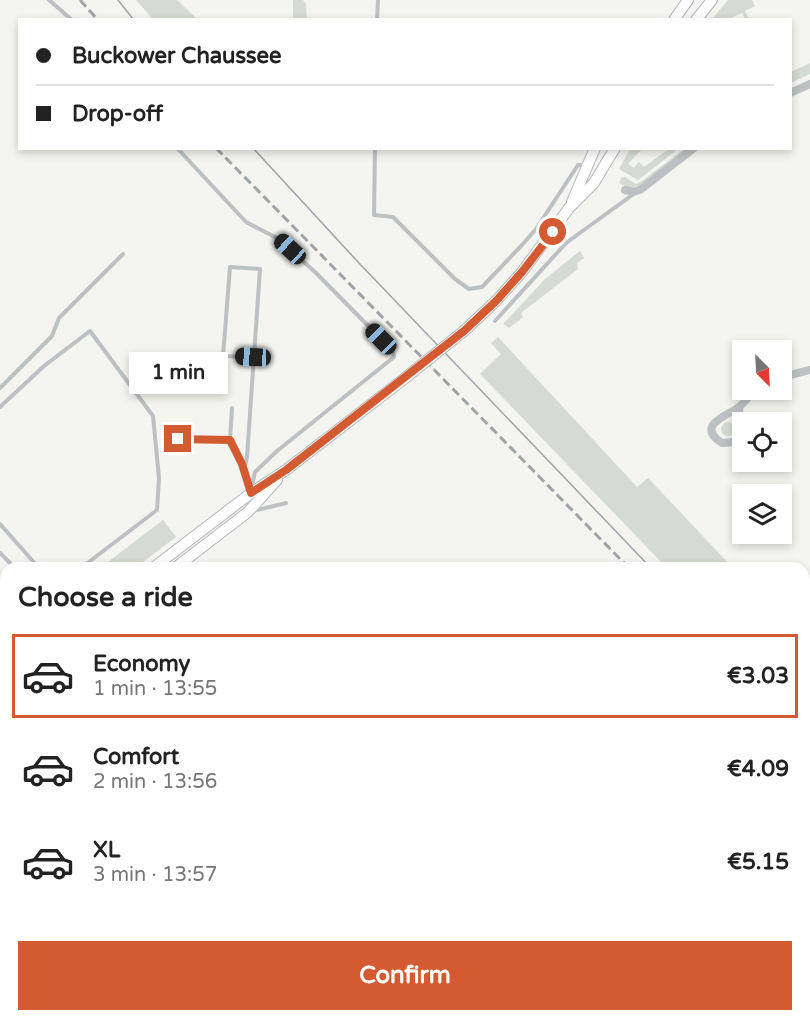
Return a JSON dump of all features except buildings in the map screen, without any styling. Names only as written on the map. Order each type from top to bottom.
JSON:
[{"type":"main road","points":[[677,18],[688,0]]},
{"type":"main road","points":[[698,18],[712,0]]},
{"type":"main road","points":[[569,208],[582,165],[593,150]]},
{"type":"main road","points":[[161,562],[251,493],[286,470],[464,331],[522,272],[569,208],[594,183],[614,150]]},
{"type":"main road","points":[[183,562],[248,512],[286,470]]},
{"type":"street","points":[[792,92],[810,84]]},
{"type":"street","points":[[626,190],[633,192],[640,190],[691,150]]},
{"type":"street","points":[[582,165],[600,174]]},
{"type":"street","points":[[792,374],[810,370]]},
{"type":"street","points":[[739,407],[741,435],[733,442],[719,441],[713,433],[714,422],[739,407],[745,400]]},
{"type":"lane","points":[[49,0],[70,18]]},
{"type":"lane","points":[[377,18],[378,0]]},
{"type":"lane","points":[[179,150],[246,222],[277,238],[315,272],[393,351],[394,357],[277,451],[255,472],[248,512],[286,502]]},
{"type":"lane","points":[[375,150],[374,215],[393,217],[469,289],[482,287],[536,229],[582,165]]},
{"type":"lane","points":[[495,321],[566,243],[640,190]]},
{"type":"lane","points":[[0,388],[52,336],[59,318],[123,254]]},
{"type":"lane","points":[[244,470],[247,457],[260,269],[230,267],[224,356],[253,357]]},
{"type":"lane","points":[[0,406],[44,366],[90,331],[153,416],[159,478],[156,510],[89,562]]},
{"type":"lane","points":[[232,408],[230,440],[244,470],[251,493]]},
{"type":"lane","points":[[178,439],[230,440]]},
{"type":"lane","points":[[0,524],[34,562]]},
{"type":"shaded area","points":[[136,0],[177,0],[196,18],[152,18]]},
{"type":"shaded area","points":[[293,0],[303,0],[306,4],[307,18],[293,18]]},
{"type":"shaded area","points":[[728,0],[752,0],[755,6],[745,11],[748,18],[744,18],[742,13],[730,18],[713,18]]},
{"type":"shaded area","points":[[810,63],[810,74],[792,83],[792,72]]},
{"type":"shaded area","points":[[629,150],[641,150],[628,164],[634,168],[639,162],[644,167],[668,150],[677,150],[638,180],[619,169]]},
{"type":"shaded area","points":[[686,150],[638,187],[629,188],[619,183],[621,178],[625,177],[636,184]]},
{"type":"shaded area","points":[[580,251],[584,258],[577,263],[578,269],[521,313],[523,317],[509,328],[503,324],[545,279]]},
{"type":"shaded area","points":[[498,337],[637,487],[648,478],[727,562],[661,562],[480,374],[501,354],[491,343]]},
{"type":"shaded area","points":[[731,423],[732,434],[723,434],[721,429],[723,424]]},
{"type":"shaded area","points":[[163,520],[176,537],[143,562],[108,562]]},
{"type":"tram line","points":[[118,0],[132,18]]},
{"type":"tram line","points":[[255,150],[358,262],[645,562]]},
{"type":"railway","points":[[80,0],[96,18]]},
{"type":"railway","points":[[218,150],[623,562]]},
{"type":"route","points":[[178,439],[230,440],[242,464],[251,493],[286,470],[464,331],[496,301],[553,232]]}]
